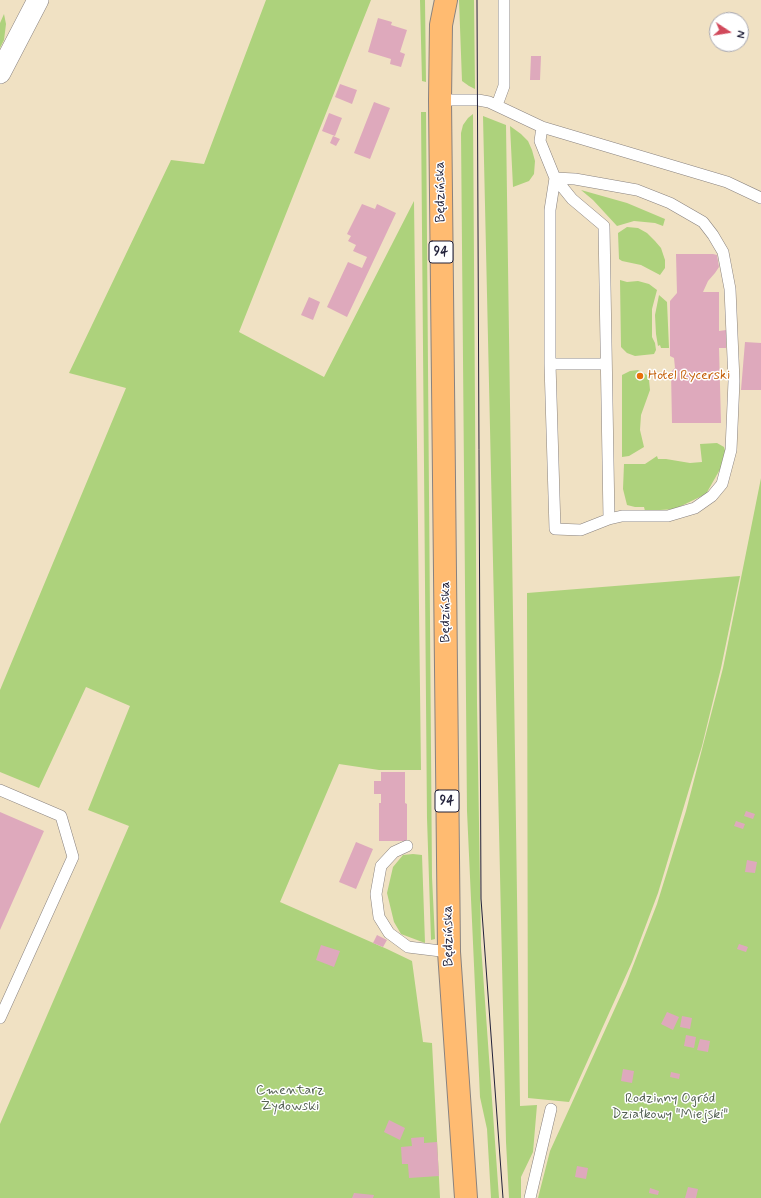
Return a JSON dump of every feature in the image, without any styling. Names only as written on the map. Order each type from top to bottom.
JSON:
[{"type":"main road","name":"Będzińska","points":[[435,0],[441,25]]},
{"type":"main road","name":"Będzińska","points":[[446,0],[441,25],[440,100],[449,952],[466,1198]]},
{"type":"street","points":[[0,73],[38,0]]},
{"type":"lane","points":[[497,105],[504,86],[504,0]]},
{"type":"lane","points":[[440,100],[478,100],[489,102],[542,127],[727,182],[761,198]]},
{"type":"lane","points":[[542,127],[540,141],[555,178],[572,199],[604,226],[609,519]]},
{"type":"lane","points":[[555,178],[575,179],[637,190],[670,203],[703,222],[723,252],[730,289],[734,381],[731,450],[722,484],[712,496],[695,508],[668,516],[622,516],[609,519],[581,530],[555,529],[550,364],[550,210],[555,178]]},
{"type":"lane","points":[[550,364],[606,364]]},
{"type":"lane","points":[[0,790],[61,816],[73,857],[0,1018]]},
{"type":"lane","points":[[407,846],[394,852],[381,866],[376,894],[379,917],[389,933],[408,947],[449,952]]},
{"type":"lane","points":[[530,1198],[551,1109]]},
{"type":"green space","name":"Cmentarz Żydowski","points":[[266,0],[371,0],[239,332],[324,377],[414,201],[421,770],[379,770],[339,764],[280,902],[412,961],[423,1042],[432,1043],[440,1198],[0,1198],[0,1124],[129,826],[88,810],[130,706],[86,687],[39,788],[0,772],[0,690],[126,388],[69,373],[171,160],[204,164]]},
{"type":"green space","points":[[420,0],[425,0],[426,82],[422,81]]},
{"type":"green space","points":[[459,0],[474,0],[475,89],[462,81]]},
{"type":"green space","points":[[4,14],[6,24],[4,40],[0,48],[0,23]]},
{"type":"green space","points":[[421,112],[426,112],[432,877],[435,939],[431,940],[427,818]]},
{"type":"green space","points":[[473,114],[477,703],[481,945],[499,1198],[491,1198],[487,1129],[480,1097],[467,811],[461,133],[463,125]]},
{"type":"green space","points":[[483,116],[506,125],[520,1106],[537,1105],[533,1152],[521,1177],[521,1198],[509,1198],[506,1142]]},
{"type":"green space","points":[[510,126],[528,141],[535,161],[534,174],[529,181],[513,187]]},
{"type":"green space","points":[[581,190],[627,203],[665,219],[663,226],[655,223],[634,221],[617,226],[593,200]]},
{"type":"green space","points":[[627,227],[638,228],[647,233],[661,248],[665,260],[665,268],[660,275],[641,265],[619,259],[618,233]]},
{"type":"green space","points":[[620,280],[627,282],[638,281],[649,284],[657,290],[652,309],[652,337],[656,350],[654,354],[635,356],[627,353],[621,347]]},
{"type":"green space","points":[[659,295],[667,302],[669,348],[661,348],[660,345],[658,346],[655,315]]},
{"type":"green space","points":[[638,370],[647,375],[650,390],[641,415],[640,430],[644,447],[629,456],[622,457],[622,375],[630,371]]},
{"type":"green space","points":[[717,443],[724,447],[727,457],[706,494],[675,509],[645,511],[644,507],[627,505],[623,489],[624,464],[645,464],[657,456],[658,459],[690,463],[702,462],[700,444]]},
{"type":"green space","name":"Rodzinny Ogród Działkowy \"Miejski\"","points":[[761,478],[761,1198],[538,1198],[550,1151],[626,984],[657,904],[686,811],[723,668]]},
{"type":"green space","points":[[740,576],[721,668],[702,746],[658,893],[632,962],[569,1102],[528,1098],[527,593]]},
{"type":"green space","points":[[403,855],[422,855],[425,943],[401,934],[394,922],[387,893],[393,867]]},
{"type":"building","points":[[378,18],[392,22],[391,25],[407,30],[400,52],[405,54],[401,67],[390,64],[391,59],[368,52]]},
{"type":"building","points":[[531,56],[541,56],[540,80],[530,80]]},
{"type":"building","points":[[340,84],[357,90],[352,104],[335,97]]},
{"type":"building","points":[[374,102],[390,108],[370,159],[354,153]]},
{"type":"building","points":[[329,113],[342,118],[335,136],[322,131]]},
{"type":"building","points":[[333,136],[340,139],[336,146],[330,143]]},
{"type":"building","points":[[362,204],[375,209],[377,204],[396,213],[347,317],[327,307],[348,262],[362,268],[367,257],[353,251],[356,245],[348,241],[351,236],[347,234]]},
{"type":"building","points":[[676,254],[717,255],[719,267],[708,281],[703,292],[719,292],[719,331],[726,330],[726,348],[719,348],[721,423],[672,423],[671,372],[675,368],[674,358],[670,356],[670,301],[677,293]]},
{"type":"building","points":[[309,297],[320,302],[313,320],[301,315]]},
{"type":"building","points":[[745,342],[761,343],[761,390],[741,390]]},
{"type":"building","points":[[381,772],[405,772],[407,841],[379,841],[379,803],[381,803],[381,794],[374,794],[374,781],[381,781]]},
{"type":"building","points":[[746,811],[755,814],[753,819],[744,816]]},
{"type":"building","points":[[0,812],[44,831],[0,930]]},
{"type":"building","points":[[736,821],[745,824],[743,829],[734,826]]},
{"type":"building","points":[[356,842],[373,849],[356,889],[339,882]]},
{"type":"building","points":[[747,860],[757,862],[755,873],[745,872]]},
{"type":"building","points":[[377,935],[387,940],[383,947],[373,943]]},
{"type":"building","points":[[739,944],[748,947],[746,952],[737,949]]},
{"type":"building","points":[[321,945],[340,951],[334,967],[316,960]]},
{"type":"building","points":[[667,1012],[679,1017],[673,1030],[661,1024]]},
{"type":"building","points":[[682,1016],[692,1018],[690,1029],[680,1027]]},
{"type":"building","points":[[686,1035],[696,1037],[694,1048],[684,1046]]},
{"type":"building","points":[[700,1039],[710,1041],[708,1052],[697,1050]]},
{"type":"building","points":[[623,1069],[634,1071],[632,1083],[621,1081]]},
{"type":"building","points":[[671,1072],[680,1074],[679,1079],[670,1077]]},
{"type":"building","points":[[389,1120],[405,1128],[400,1140],[384,1132]]},
{"type":"building","points":[[424,1137],[424,1143],[437,1142],[439,1176],[409,1178],[408,1164],[402,1164],[401,1147],[412,1146],[411,1138]]},
{"type":"building","points":[[577,1166],[588,1168],[586,1179],[575,1177]]},
{"type":"building","points":[[688,1187],[698,1189],[696,1198],[685,1198]]},
{"type":"building","points":[[650,1188],[659,1191],[658,1195],[649,1193]]},
{"type":"building","points":[[354,1193],[374,1195],[373,1198],[352,1198]]},
{"type":"tram line","points":[[477,0],[481,899],[503,1198]]},
{"type":"place","name":"Hotel Rycerski","points":[[640,376]]}]
